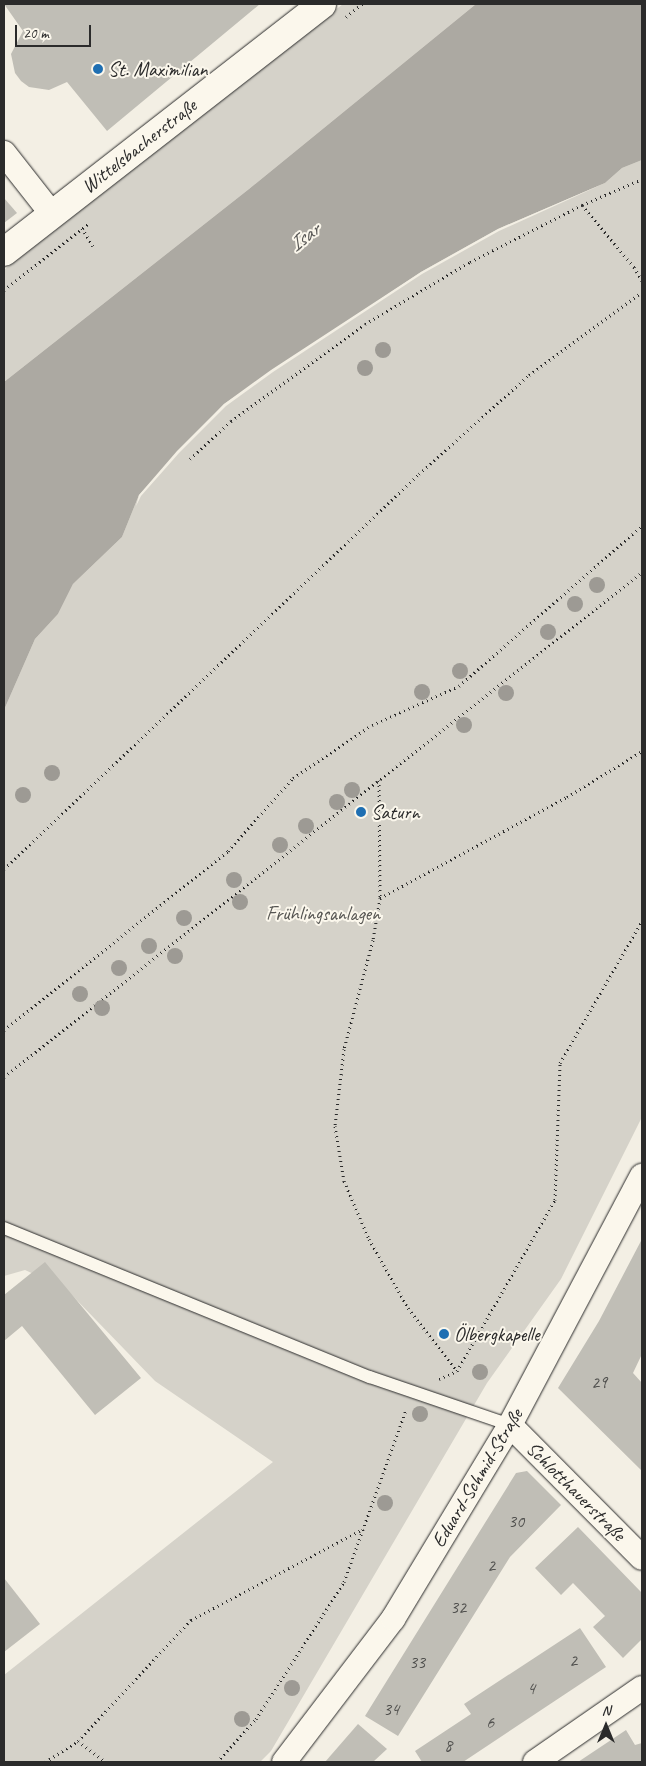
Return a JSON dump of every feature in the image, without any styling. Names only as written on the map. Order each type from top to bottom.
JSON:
[{"type":"main road","name":"Wittelsbacherstraße","points":[[4,252],[322,4]]},
{"type":"street","points":[[4,153],[52,214]]},
{"type":"street","name":"Eduard-Schmid-Straße","points":[[284,1762],[392,1619],[510,1425],[642,1176]]},
{"type":"street","name":"Schlotthauerstraße","points":[[510,1425],[642,1558]]},
{"type":"street","points":[[535,1762],[642,1688]]},
{"type":"lane","points":[[4,1228],[412,1391],[510,1425]]},
{"type":"path","points":[[190,460],[231,421],[365,324],[470,262],[582,205],[642,179]]},
{"type":"path","points":[[582,205],[634,267],[642,281]]},
{"type":"path","points":[[82,228],[93,246]]},
{"type":"path","points":[[4,869],[419,474],[529,375],[642,292]]},
{"type":"path","points":[[4,1030],[228,851],[292,778],[372,725],[459,686],[642,526]]},
{"type":"path","points":[[4,1077],[642,572]]},
{"type":"path","points":[[380,898],[567,797],[642,751]]},
{"type":"path","points":[[379,780],[380,898],[373,940],[344,1049],[335,1126],[344,1182],[368,1240],[408,1308],[457,1371]]},
{"type":"path","points":[[216,1762],[256,1719],[344,1582],[412,1391],[457,1371],[555,1200],[560,1063],[642,921]]},
{"type":"path","points":[[45,1762],[78,1741],[190,1620],[364,1528]]},
{"type":"path","points":[[78,1741],[106,1762]]},
{"type":"green space","points":[[343,4],[476,4],[249,189],[4,382],[4,270]]},
{"type":"green space","name":"Frühlingsanlagen","points":[[642,160],[642,1117],[561,1279],[487,1383],[271,1751],[260,1762],[4,1762],[4,1675],[273,1462],[155,1381],[66,1289],[25,1270],[4,1276],[4,710],[35,639],[58,614],[73,584],[122,537],[139,495],[224,404],[421,272],[498,229],[605,183],[622,168]]},
{"type":"water","name":"Isar","points":[[476,4],[642,4],[642,160],[622,168],[605,183],[498,229],[421,272],[224,404],[139,495],[122,537],[73,584],[58,614],[35,639],[4,710],[4,382],[249,189]]},
{"type":"pier","points":[[605,183],[499,231],[422,274],[273,372],[226,406],[179,453],[141,496],[136,506],[139,495],[177,451],[224,404],[271,370],[421,272],[498,229]]},
{"type":"building","name":"St. Maximilian","points":[[4,4],[260,4],[107,131],[67,82],[49,90],[29,87],[21,81],[15,73],[11,54],[23,31]]},
{"type":"building","points":[[4,198],[17,213],[4,223]]},
{"type":"building","points":[[642,1239],[642,1354],[633,1373],[642,1383],[642,1471],[558,1388],[599,1321]]},
{"type":"building","points":[[45,1262],[141,1378],[95,1415],[22,1326],[4,1341],[4,1295]]},
{"type":"building","name":"Ölbergkapelle","points":[[446,1330],[448,1335],[443,1338],[441,1333]]},
{"type":"building","points":[[527,1471],[561,1505],[510,1557],[398,1736],[365,1716],[516,1473]]},
{"type":"building","points":[[578,1527],[642,1593],[642,1639],[623,1658],[593,1627],[605,1616],[573,1583],[561,1595],[535,1568]]},
{"type":"building","points":[[4,1578],[40,1624],[4,1652]]},
{"type":"building","points":[[580,1628],[606,1667],[463,1762],[422,1762],[415,1751],[471,1714],[464,1704]]},
{"type":"building","points":[[358,1724],[387,1749],[373,1762],[325,1762]]},
{"type":"building","points":[[626,1730],[635,1745],[642,1743],[642,1762],[578,1762]]},
{"type":"place","name":"St. Maximilian","points":[[98,69]]},
{"type":"place","name":"Saturn","points":[[361,812]]},
{"type":"place","name":"Ölbergkapelle","points":[[444,1334]]}]
